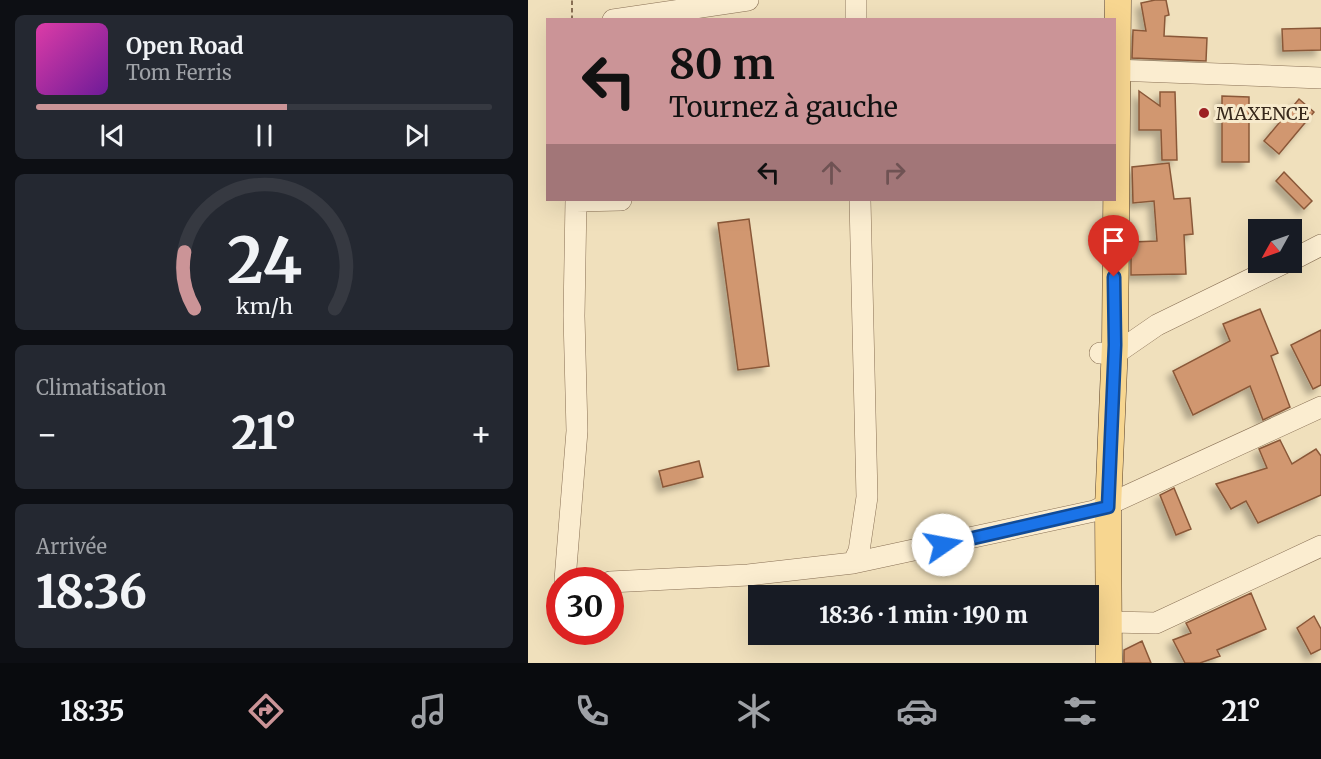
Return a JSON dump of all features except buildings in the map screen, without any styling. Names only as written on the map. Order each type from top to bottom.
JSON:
[{"type":"main road","points":[[1101,0],[1101,18]]},
{"type":"main road","points":[[1116,98],[1118,0]]},
{"type":"main road","points":[[1100,201],[1107,353]]},
{"type":"main road","points":[[1108,663],[1101,620],[1101,509],[1112,201]]},
{"type":"main road","points":[[1091,663],[1101,620]]},
{"type":"street","points":[[626,18],[748,0]]},
{"type":"street","points":[[855,0],[856,18]]},
{"type":"street","points":[[1117,70],[1321,78]]},
{"type":"street","points":[[567,567],[577,431],[574,316],[576,201]]},
{"type":"street","points":[[853,563],[859,551],[867,497],[860,201]]},
{"type":"street","points":[[1302,255],[1321,245]]},
{"type":"street","points":[[1107,353],[1157,325],[1263,273]]},
{"type":"street","points":[[624,581],[748,575],[853,563],[1101,509],[1321,407]]},
{"type":"street","points":[[1101,620],[1156,623],[1321,546]]},
{"type":"path","points":[[572,0],[572,18]]},
{"type":"place","name":"MAXENCE","points":[[1204,113]]},
{"type":"route","points":[[943,545],[1108,507],[1115,345],[1114,277]]}]
